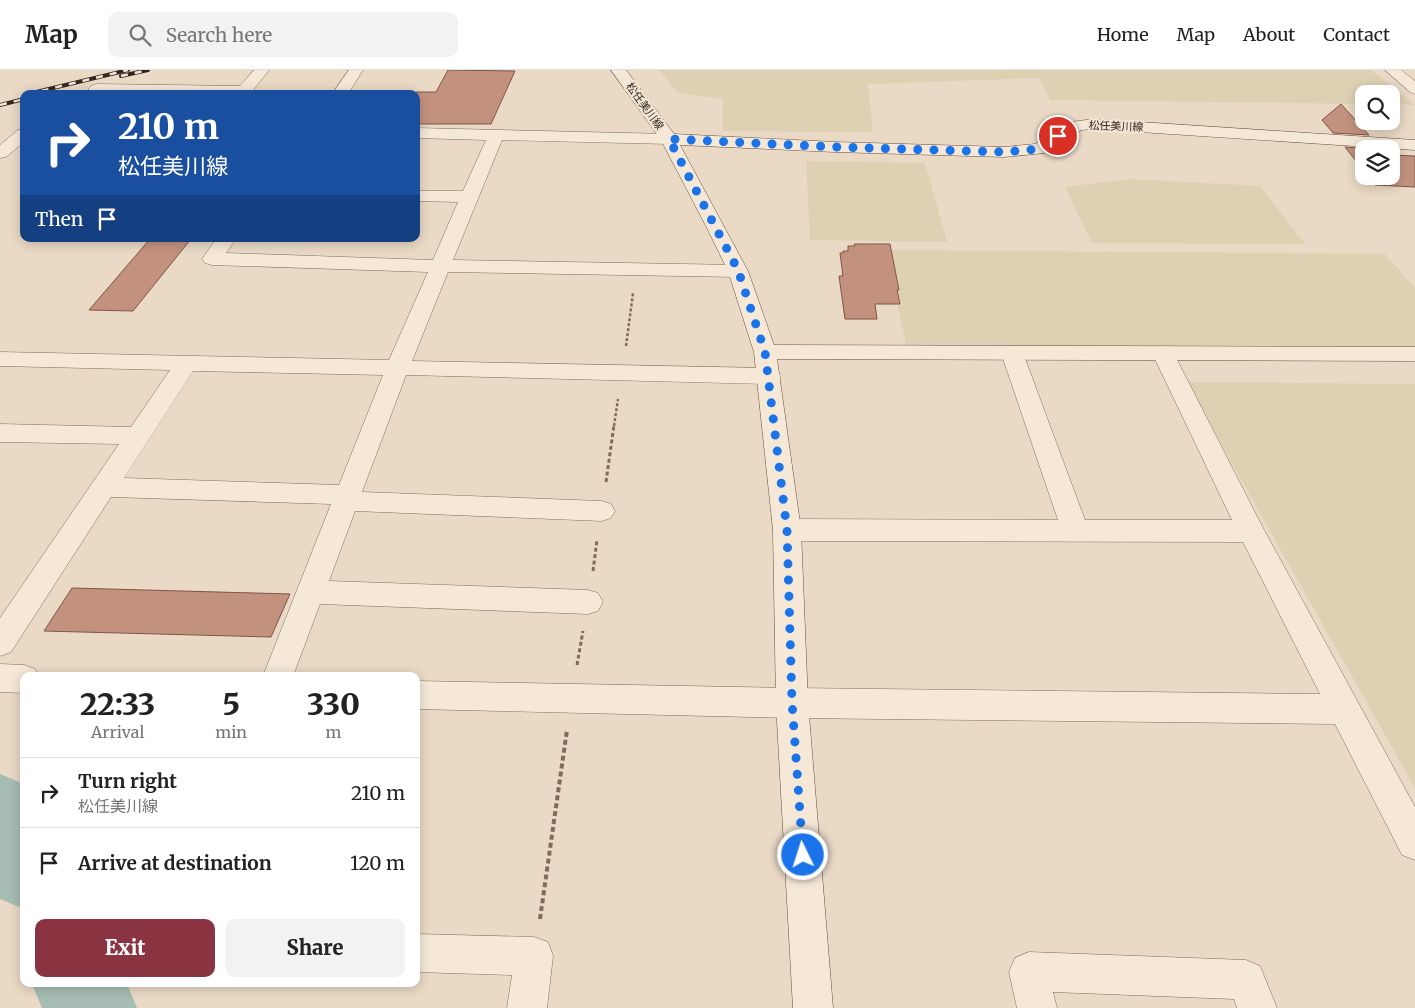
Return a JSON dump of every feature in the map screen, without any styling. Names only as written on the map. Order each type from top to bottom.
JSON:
[{"type":"street","points":[[245,90],[262,70]]},
{"type":"street","points":[[343,90],[356,70]]},
{"type":"street","name":"松任美川線","points":[[618,70],[669,139],[835,147],[1004,152],[1039,149],[1077,125],[1094,124],[1415,145]]},
{"type":"street","points":[[1393,71],[1415,72]]},
{"type":"street","points":[[1393,71],[1415,89]]},
{"type":"street","points":[[96,89],[133,90]]},
{"type":"street","points":[[420,133],[669,139],[738,270],[767,364],[787,530],[792,702],[813,1008]]},
{"type":"street","points":[[280,672],[398,366],[496,134]]},
{"type":"street","points":[[0,153],[20,137]]},
{"type":"street","points":[[420,196],[468,197]]},
{"type":"street","points":[[224,242],[212,259],[439,266],[738,270]]},
{"type":"street","points":[[1012,353],[1075,531]]},
{"type":"street","points":[[0,359],[622,372],[1012,353],[1415,354]]},
{"type":"street","points":[[1163,353],[1251,531],[1415,842]]},
{"type":"street","points":[[0,643],[186,364]]},
{"type":"street","points":[[0,432],[138,436]]},
{"type":"street","points":[[104,487],[602,511]]},
{"type":"street","points":[[787,530],[1251,531]]},
{"type":"street","points":[[311,592],[588,602]]},
{"type":"street","points":[[0,678],[20,679]]},
{"type":"street","points":[[420,695],[792,702],[1344,708]]},
{"type":"street","points":[[420,953],[534,956],[527,1008]]},
{"type":"street","points":[[1037,1008],[1029,972],[1246,980],[1257,1008]]},
{"type":"path","points":[[622,372],[636,270]]},
{"type":"path","points":[[534,956],[572,698]]},
{"type":"shaded area","points":[[659,70],[1371,70],[1390,85],[1355,85],[1355,104],[1050,100],[1039,78],[868,84],[873,132],[723,131],[723,99],[678,93]]},
{"type":"shaded area","points":[[1400,93],[1415,105],[1400,104]]},
{"type":"shaded area","points":[[806,161],[925,163],[947,242],[810,240]]},
{"type":"shaded area","points":[[1130,179],[1260,186],[1305,244],[1092,243],[1065,187]]},
{"type":"shaded area","points":[[886,250],[1385,254],[1415,288],[1415,350],[907,349]]},
{"type":"shaded area","points":[[1186,382],[1415,384],[1415,788]]},
{"type":"building","points":[[448,70],[515,71],[491,124],[420,124],[420,92],[436,92]]},
{"type":"building","points":[[1341,104],[1355,120],[1355,130],[1364,130],[1369,135],[1333,133],[1322,120]]},
{"type":"building","points":[[1345,147],[1355,148],[1355,160]]},
{"type":"building","points":[[1400,155],[1415,156],[1415,187],[1375,185],[1400,185]]},
{"type":"building","points":[[147,242],[189,242],[133,311],[89,310]]},
{"type":"building","points":[[854,244],[890,244],[900,304],[875,304],[877,319],[845,319],[839,276],[843,276],[840,253],[848,251],[848,246],[855,246]]},
{"type":"building","points":[[72,588],[290,594],[271,637],[44,631]]},
{"type":"waterway","points":[[0,815],[20,858]]},
{"type":"waterway","points":[[80,987],[90,1008]]},
{"type":"railway","points":[[45,90],[128,70]]},
{"type":"railway","points":[[121,76],[148,70]]},
{"type":"railway","points":[[0,105],[20,100]]},
{"type":"route","points":[[803,855],[792,702],[787,530],[765,352],[738,270],[669,139],[835,147],[1004,152],[1039,149],[1051,143],[1058,136]]}]
